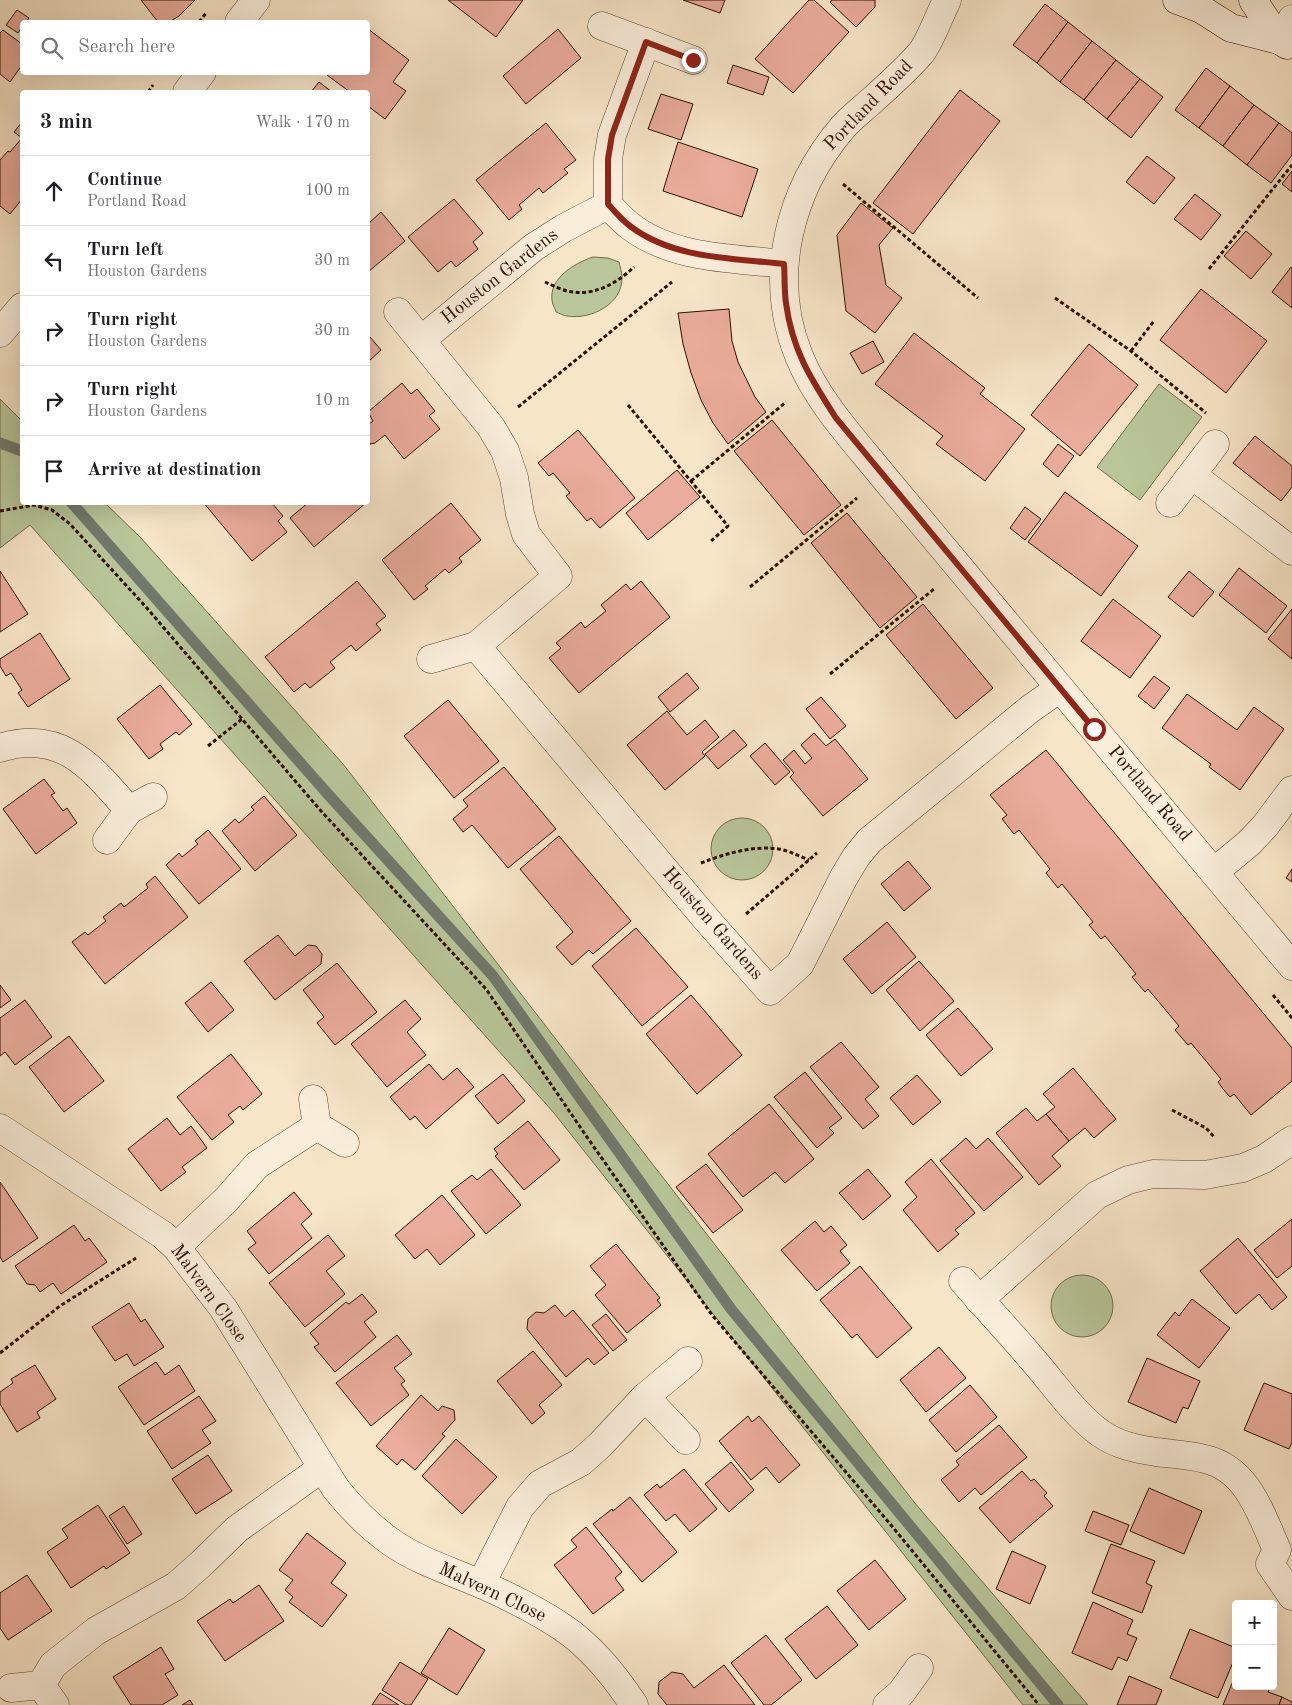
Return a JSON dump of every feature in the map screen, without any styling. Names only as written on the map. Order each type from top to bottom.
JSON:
[{"type":"street","points":[[241,20],[256,0]]},
{"type":"street","name":"Portland Road","points":[[947,0],[921,52],[887,88],[844,126],[819,159],[806,184],[791,221],[784,264],[785,301],[799,356],[811,380],[836,418],[1292,966]]},
{"type":"street","points":[[1178,0],[1200,9],[1231,28],[1288,36]]},
{"type":"street","points":[[1253,0],[1288,36]]},
{"type":"street","points":[[602,26],[693,60]]},
{"type":"street","points":[[646,42],[612,135],[608,159],[608,204],[630,226],[658,243],[696,254],[784,264]]},
{"type":"street","points":[[188,90],[200,75]]},
{"type":"street","name":"Houston Gardens","points":[[421,340],[534,247],[608,204]]},
{"type":"street","points":[[0,333],[20,309]]},
{"type":"street","points":[[398,312],[491,426],[505,451],[511,469],[526,534],[558,576],[476,646],[431,658]]},
{"type":"street","points":[[1170,503],[1215,444]]},
{"type":"street","points":[[1192,475],[1292,551]]},
{"type":"street","name":"Houston Gardens","points":[[476,646],[707,920],[770,990],[800,964],[844,877],[856,857],[869,841],[1030,709],[1060,688]]},
{"type":"street","points":[[0,748],[11,744],[30,743],[50,746],[72,754],[91,768],[129,810]]},
{"type":"street","points":[[1214,872],[1265,826],[1292,790]]},
{"type":"street","points":[[107,840],[129,810],[153,796]]},
{"type":"street","points":[[313,1099],[317,1126]]},
{"type":"street","points":[[317,1126],[345,1143]]},
{"type":"street","points":[[170,1241],[226,1200],[257,1166],[317,1126]]},
{"type":"street","name":"Malvern Close","points":[[0,1128],[170,1241],[223,1308],[322,1468],[336,1489],[355,1511],[392,1542],[417,1557],[521,1603],[562,1627],[591,1651],[618,1681],[634,1705]]},
{"type":"street","points":[[1292,1140],[1264,1159],[1243,1168],[1205,1175],[1153,1174],[1128,1180],[1097,1195],[971,1290],[1064,1398],[1100,1433],[1117,1443],[1134,1449],[1206,1459],[1227,1468],[1242,1480],[1284,1548],[1270,1564],[1292,1596]]},
{"type":"street","points":[[481,1584],[520,1507],[540,1484],[581,1462],[600,1445],[645,1397],[688,1361]]},
{"type":"street","points":[[645,1397],[686,1440]]},
{"type":"street","points":[[11,1688],[48,1695],[53,1665],[96,1631],[176,1586],[202,1563],[236,1528],[322,1468]]},
{"type":"street","points":[[887,1705],[901,1693],[919,1668]]},
{"type":"path","points":[[1209,269],[1292,165]]},
{"type":"path","points":[[839,181],[978,298]]},
{"type":"path","points":[[506,269],[572,292],[589,293],[622,278],[658,243]]},
{"type":"path","points":[[491,426],[528,400],[678,278]]},
{"type":"path","points":[[1055,298],[1131,352],[1212,417]]},
{"type":"path","points":[[1131,352],[1154,321]]},
{"type":"path","points":[[691,481],[786,401]]},
{"type":"path","points":[[628,405],[728,526],[711,541]]},
{"type":"path","points":[[750,587],[860,496]]},
{"type":"path","points":[[0,511],[34,505],[52,510],[70,524],[146,607],[321,811],[486,990],[712,1316],[891,1525],[1039,1705]]},
{"type":"path","points":[[830,674],[936,587]]},
{"type":"path","points":[[208,746],[242,718]]},
{"type":"path","points":[[694,867],[726,855],[759,849],[781,849],[809,860]]},
{"type":"path","points":[[1172,1110],[1206,1128],[1217,1140],[1222,1173]]},
{"type":"path","points":[[0,1353],[60,1306],[141,1255],[170,1241]]},
{"type":"green space","points":[[593,257],[608,258],[619,262],[622,277],[621,287],[617,295],[604,308],[595,313],[576,317],[556,312],[552,302],[552,292],[559,278],[571,267]]},
{"type":"green space","points":[[1159,384],[1202,417],[1140,500],[1097,467]]},
{"type":"green space","points":[[0,399],[20,419],[20,505],[107,505],[141,538],[343,764],[914,1502],[1088,1705],[1023,1705],[554,1113],[30,525],[0,548]]},
{"type":"green space","points":[[736,818],[748,818],[764,827],[771,837],[773,849],[771,861],[764,871],[748,880],[736,880],[725,875],[716,866],[711,855],[711,843],[716,832],[725,823]]},
{"type":"green space","points":[[1076,1275],[1088,1275],[1104,1284],[1111,1294],[1113,1306],[1111,1318],[1104,1328],[1088,1337],[1076,1337],[1065,1332],[1056,1323],[1051,1312],[1051,1300],[1056,1289],[1065,1280]]},
{"type":"building","points":[[141,0],[195,0],[172,20],[156,20]]},
{"type":"building","points":[[448,0],[523,0],[496,37]]},
{"type":"building","points":[[683,0],[725,0],[720,13]]},
{"type":"building","points":[[809,0],[814,0],[849,32],[793,93],[755,59]]},
{"type":"building","points":[[832,0],[875,0],[875,7],[856,27],[830,2]]},
{"type":"building","points":[[1045,4],[1068,22],[1037,63],[1013,45]]},
{"type":"building","points":[[17,10],[29,18],[28,20],[20,20],[20,30],[18,33],[6,25]]},
{"type":"building","points":[[1068,22],[1092,41],[1060,82],[1037,63]]},
{"type":"building","points":[[558,29],[581,58],[526,104],[503,76]]},
{"type":"building","points":[[3,30],[20,43],[20,68],[10,82],[0,74],[0,33]]},
{"type":"building","points":[[370,31],[409,60],[393,82],[406,91],[385,119],[370,108],[370,90],[347,90],[327,75],[370,75]]},
{"type":"building","points":[[1092,41],[1116,60],[1084,100],[1060,82]]},
{"type":"building","points":[[1116,60],[1140,79],[1107,119],[1084,100]]},
{"type":"building","points":[[733,65],[769,77],[763,95],[727,83]]},
{"type":"building","points":[[1206,68],[1230,86],[1199,128],[1175,110]]},
{"type":"building","points":[[1140,79],[1163,97],[1131,138],[1107,119]]},
{"type":"building","points":[[319,82],[329,90],[313,90]]},
{"type":"building","points":[[1230,86],[1254,105],[1223,146],[1199,128]]},
{"type":"building","points":[[960,90],[1000,121],[913,234],[873,203]]},
{"type":"building","points":[[661,94],[693,104],[681,140],[648,129]]},
{"type":"building","points":[[1254,105],[1279,123],[1247,165],[1223,146]]},
{"type":"building","points":[[546,123],[576,160],[564,169],[568,173],[543,193],[539,188],[519,205],[522,209],[509,220],[476,180]]},
{"type":"building","points":[[1279,123],[1292,133],[1292,155],[1271,183],[1247,165]]},
{"type":"building","points":[[20,124],[20,136],[14,132]]},
{"type":"building","points":[[20,140],[20,202],[10,214],[0,206],[0,160],[8,151],[10,152]]},
{"type":"building","points":[[678,142],[758,169],[742,217],[663,191]]},
{"type":"building","points":[[1147,156],[1175,178],[1154,204],[1126,182]]},
{"type":"building","points":[[1292,171],[1292,192],[1282,184]]},
{"type":"building","points":[[1195,194],[1221,215],[1201,240],[1174,219]]},
{"type":"building","points":[[454,199],[483,233],[473,242],[478,249],[456,267],[451,261],[438,272],[408,237]]},
{"type":"building","points":[[861,203],[893,228],[879,245],[886,285],[902,298],[875,333],[846,311],[837,235]]},
{"type":"building","points":[[381,212],[405,241],[370,270],[370,222]]},
{"type":"building","points":[[1246,231],[1272,254],[1251,279],[1224,256]]},
{"type":"building","points":[[1292,268],[1292,308],[1272,292]]},
{"type":"building","points":[[1201,289],[1267,341],[1226,393],[1160,340]]},
{"type":"building","points":[[729,309],[732,341],[738,362],[755,397],[766,412],[728,444],[713,423],[701,400],[683,344],[678,313]]},
{"type":"building","points":[[914,333],[985,388],[980,394],[1025,429],[985,481],[936,444],[943,436],[875,384]]},
{"type":"building","points":[[370,337],[381,350],[370,360]]},
{"type":"building","points":[[873,341],[884,362],[862,374],[850,353]]},
{"type":"building","points":[[1089,344],[1138,385],[1080,456],[1031,415]]},
{"type":"building","points":[[402,383],[411,394],[417,389],[435,411],[429,416],[440,429],[404,459],[385,435],[375,443],[370,444],[370,423],[373,421],[370,410]]},
{"type":"building","points":[[772,420],[841,505],[804,535],[734,451]]},
{"type":"building","points":[[578,430],[635,498],[600,528],[591,518],[587,521],[566,496],[570,493],[553,473],[549,476],[538,463]]},
{"type":"building","points":[[1255,436],[1292,466],[1292,487],[1281,501],[1233,463]]},
{"type":"building","points":[[1058,444],[1074,456],[1058,477],[1043,464]]},
{"type":"building","points":[[677,470],[700,497],[648,540],[626,513]]},
{"type":"building","points":[[1065,492],[1138,546],[1101,596],[1028,542]]},
{"type":"building","points":[[451,503],[481,540],[459,558],[462,562],[449,573],[445,569],[425,586],[428,589],[414,600],[382,560]]},
{"type":"building","points":[[205,505],[274,505],[283,516],[278,521],[287,532],[252,561]]},
{"type":"building","points":[[305,505],[363,505],[314,547],[290,518]]},
{"type":"building","points":[[1025,507],[1041,519],[1025,540],[1010,528]]},
{"type":"building","points":[[847,513],[917,597],[880,628],[811,543]]},
{"type":"building","points":[[1239,568],[1287,606],[1266,633],[1219,595]]},
{"type":"building","points":[[0,571],[28,614],[0,632]]},
{"type":"building","points":[[1189,571],[1214,592],[1193,617],[1168,597]]},
{"type":"building","points":[[357,581],[386,616],[376,624],[381,630],[356,651],[351,645],[330,662],[335,668],[310,688],[305,683],[294,692],[265,657]]},
{"type":"building","points":[[641,581],[670,617],[579,693],[549,658],[561,648],[556,643],[581,622],[585,628],[606,611],[601,605],[626,584],[631,590]]},
{"type":"building","points":[[1113,599],[1161,636],[1130,678],[1081,641]]},
{"type":"building","points":[[923,604],[993,688],[956,719],[886,635]]},
{"type":"building","points":[[1292,609],[1292,659],[1268,639]]},
{"type":"building","points":[[40,633],[70,679],[28,707],[18,693],[22,690],[11,673],[6,676],[0,666],[0,659]]},
{"type":"building","points":[[687,673],[699,688],[670,712],[658,697]]},
{"type":"building","points":[[1154,676],[1170,688],[1154,709],[1138,696]]},
{"type":"building","points":[[160,685],[192,724],[179,735],[176,732],[160,744],[163,749],[149,759],[117,719]]},
{"type":"building","points":[[1187,694],[1237,730],[1254,707],[1284,729],[1240,790],[1209,767],[1211,764],[1162,728]]},
{"type":"building","points":[[821,697],[846,726],[830,739],[806,709]]},
{"type":"building","points":[[448,700],[499,761],[454,798],[404,736]]},
{"type":"building","points":[[667,711],[687,735],[705,720],[719,737],[702,752],[705,756],[665,790],[627,745]]},
{"type":"building","points":[[734,730],[747,745],[718,769],[705,754]]},
{"type":"building","points":[[814,733],[826,746],[835,739],[868,779],[823,816],[790,777],[794,773],[783,760],[794,750],[805,764],[812,758],[801,745]]},
{"type":"building","points":[[765,743],[790,772],[775,785],[750,756]]},
{"type":"building","points":[[1046,750],[1292,1048],[1292,1081],[1251,1115],[1234,1094],[1230,1097],[1223,1089],[1218,1082],[1221,1079],[1191,1043],[1188,1045],[1175,1030],[1179,1026],[1148,989],[1145,992],[1132,977],[1136,974],[1105,936],[1101,939],[1089,925],[1093,922],[1062,884],[1058,888],[1046,873],[1050,869],[1019,830],[1014,834],[1002,819],[1007,815],[990,795]]},
{"type":"building","points":[[504,767],[556,829],[508,868],[472,825],[463,832],[453,819],[468,806],[463,800]]},
{"type":"building","points":[[44,779],[55,793],[51,795],[63,811],[67,808],[77,823],[36,854],[3,809]]},
{"type":"building","points":[[264,796],[297,835],[255,871],[222,831],[235,819],[239,823],[254,810],[251,807]]},
{"type":"building","points":[[208,830],[241,869],[199,904],[166,865],[179,853],[182,857],[198,844],[195,841]]},
{"type":"building","points":[[559,836],[631,921],[593,954],[589,950],[572,965],[556,947],[573,932],[520,869]]},
{"type":"building","points":[[908,861],[931,888],[904,911],[881,884]]},
{"type":"building","points":[[1292,869],[1292,882],[1286,878]]},
{"type":"building","points":[[155,876],[188,917],[105,984],[72,942],[85,932],[88,935],[106,921],[103,917],[121,903],[124,907],[148,888],[146,884]]},
{"type":"building","points":[[887,922],[916,957],[872,994],[843,959]]},
{"type":"building","points":[[636,928],[688,987],[642,1026],[592,966]]},
{"type":"building","points":[[278,935],[295,956],[308,945],[316,946],[322,954],[321,964],[275,1000],[244,961]]},
{"type":"building","points":[[919,961],[954,1001],[920,1031],[886,990]]},
{"type":"building","points":[[337,963],[377,1012],[335,1045],[317,1023],[324,1017],[303,990]]},
{"type":"building","points":[[211,982],[234,1010],[208,1032],[185,1003]]},
{"type":"building","points":[[0,985],[11,1000],[0,1008]]},
{"type":"building","points":[[691,995],[742,1055],[697,1094],[646,1034]]},
{"type":"building","points":[[25,1000],[52,1037],[15,1065],[5,1052],[0,1056],[0,1018]]},
{"type":"building","points":[[405,1000],[421,1019],[407,1032],[426,1055],[387,1087],[351,1044]]},
{"type":"building","points":[[958,1008],[993,1049],[961,1076],[926,1035]]},
{"type":"building","points":[[69,1036],[104,1081],[64,1112],[29,1067]]},
{"type":"building","points":[[841,1042],[879,1087],[865,1099],[879,1116],[863,1129],[810,1067]]},
{"type":"building","points":[[231,1054],[262,1094],[243,1110],[240,1106],[228,1115],[234,1122],[212,1140],[177,1097]]},
{"type":"building","points":[[429,1064],[443,1080],[457,1068],[474,1087],[426,1129],[415,1116],[410,1120],[390,1097]]},
{"type":"building","points":[[1073,1068],[1116,1119],[1094,1138],[1085,1128],[1069,1141],[1046,1114],[1055,1107],[1043,1094]]},
{"type":"building","points":[[805,1072],[842,1118],[829,1128],[834,1133],[817,1148],[774,1097]]},
{"type":"building","points":[[503,1074],[525,1101],[498,1124],[475,1096]]},
{"type":"building","points":[[917,1075],[941,1102],[913,1125],[890,1098]]},
{"type":"building","points":[[769,1104],[814,1159],[785,1183],[775,1172],[743,1197],[708,1154]]},
{"type":"building","points":[[1026,1108],[1037,1121],[1046,1114],[1069,1141],[1052,1156],[1061,1166],[1039,1185],[996,1133]]},
{"type":"building","points":[[167,1118],[180,1135],[191,1126],[207,1148],[182,1167],[186,1172],[161,1191],[128,1149]]},
{"type":"building","points":[[528,1121],[560,1160],[524,1190],[495,1156],[498,1154],[494,1149]]},
{"type":"building","points":[[966,1138],[976,1149],[988,1138],[1023,1177],[984,1211],[940,1161]]},
{"type":"building","points":[[931,1159],[975,1213],[955,1230],[959,1234],[938,1252],[903,1210],[917,1197],[905,1182]]},
{"type":"building","points":[[706,1164],[743,1210],[713,1233],[676,1187]]},
{"type":"building","points":[[491,1169],[521,1205],[486,1234],[451,1191],[472,1175],[477,1180]]},
{"type":"building","points":[[868,1169],[891,1196],[863,1220],[839,1193]]},
{"type":"building","points":[[0,1182],[38,1238],[3,1262],[0,1257]]},
{"type":"building","points":[[294,1192],[312,1214],[301,1224],[312,1238],[269,1274],[248,1249],[256,1243],[247,1231]]},
{"type":"building","points":[[442,1195],[475,1235],[440,1265],[427,1249],[415,1259],[395,1235]]},
{"type":"building","points":[[1292,1219],[1292,1266],[1277,1278],[1254,1250]]},
{"type":"building","points":[[815,1221],[824,1232],[831,1226],[847,1245],[840,1251],[850,1263],[817,1291],[781,1250]]},
{"type":"building","points":[[74,1225],[85,1241],[89,1238],[107,1262],[61,1294],[53,1283],[40,1292],[35,1285],[27,1284],[15,1266]]},
{"type":"building","points":[[328,1235],[345,1256],[326,1271],[345,1294],[305,1327],[269,1283]]},
{"type":"building","points":[[1238,1238],[1287,1297],[1272,1310],[1259,1294],[1236,1314],[1200,1271]]},
{"type":"building","points":[[616,1244],[660,1298],[657,1300],[661,1305],[627,1333],[595,1295],[606,1285],[590,1266]]},
{"type":"building","points":[[860,1266],[912,1328],[877,1358],[857,1334],[852,1338],[820,1300]]},
{"type":"building","points":[[362,1294],[377,1312],[364,1322],[376,1337],[335,1372],[314,1347],[319,1344],[310,1333],[346,1302],[349,1304]]},
{"type":"building","points":[[1192,1299],[1230,1328],[1199,1368],[1157,1335],[1175,1312],[1179,1316]]},
{"type":"building","points":[[129,1303],[141,1322],[145,1319],[164,1347],[134,1366],[127,1354],[115,1361],[92,1327]]},
{"type":"building","points":[[555,1305],[565,1317],[573,1310],[609,1353],[594,1365],[588,1358],[566,1377],[527,1329],[528,1319],[536,1312],[544,1313]]},
{"type":"building","points":[[606,1314],[627,1340],[613,1351],[592,1325]]},
{"type":"building","points":[[397,1335],[412,1354],[394,1368],[405,1381],[401,1384],[409,1395],[371,1426],[336,1383]]},
{"type":"building","points":[[939,1347],[966,1378],[926,1412],[900,1380]]},
{"type":"building","points":[[533,1351],[562,1385],[539,1405],[545,1413],[532,1424],[497,1381]]},
{"type":"building","points":[[1147,1358],[1200,1381],[1188,1409],[1183,1407],[1176,1423],[1128,1402]]},
{"type":"building","points":[[156,1362],[165,1375],[179,1365],[195,1391],[144,1425],[118,1387]]},
{"type":"building","points":[[35,1365],[56,1399],[37,1412],[40,1418],[17,1432],[0,1404],[0,1392],[13,1383],[11,1379]]},
{"type":"building","points":[[1264,1383],[1292,1394],[1292,1442],[1289,1449],[1244,1430]]},
{"type":"building","points":[[970,1385],[997,1417],[956,1452],[929,1420]]},
{"type":"building","points":[[421,1395],[438,1411],[442,1406],[454,1410],[455,1420],[442,1434],[445,1436],[415,1470],[402,1459],[397,1465],[376,1446]]},
{"type":"building","points":[[199,1396],[216,1421],[202,1430],[211,1443],[172,1469],[147,1431]]},
{"type":"building","points":[[748,1416],[752,1422],[759,1416],[800,1465],[779,1483],[766,1467],[751,1480],[719,1441]]},
{"type":"building","points":[[999,1425],[1027,1457],[981,1495],[975,1488],[959,1502],[941,1480],[959,1465],[956,1461]]},
{"type":"building","points":[[456,1439],[497,1477],[462,1514],[422,1476]]},
{"type":"building","points":[[208,1455],[232,1491],[196,1514],[172,1479]]},
{"type":"building","points":[[731,1462],[754,1490],[729,1512],[705,1484]]},
{"type":"building","points":[[684,1469],[717,1509],[690,1532],[675,1514],[666,1521],[644,1495],[657,1484],[660,1488]]},
{"type":"building","points":[[1022,1471],[1031,1481],[1034,1479],[1047,1493],[1044,1496],[1053,1506],[1010,1543],[979,1508]]},
{"type":"building","points":[[1149,1488],[1202,1511],[1184,1554],[1130,1531]]},
{"type":"building","points":[[630,1497],[677,1552],[642,1582],[593,1524]]},
{"type":"building","points":[[98,1505],[130,1553],[106,1569],[104,1566],[71,1588],[47,1552],[68,1538],[62,1529]]},
{"type":"building","points":[[124,1506],[142,1534],[127,1544],[109,1516]]},
{"type":"building","points":[[1093,1511],[1129,1525],[1121,1545],[1085,1531]]},
{"type":"building","points":[[586,1527],[622,1572],[615,1578],[624,1590],[593,1614],[554,1565],[577,1547],[571,1540]]},
{"type":"building","points":[[307,1533],[346,1563],[331,1583],[347,1595],[322,1627],[289,1602],[293,1597],[285,1590],[293,1580],[279,1570]]},
{"type":"building","points":[[1111,1544],[1155,1561],[1146,1583],[1152,1586],[1142,1613],[1092,1593]]},
{"type":"building","points":[[1012,1551],[1046,1566],[1030,1604],[996,1589]]},
{"type":"building","points":[[875,1560],[906,1599],[869,1630],[837,1591]]},
{"type":"building","points":[[27,1575],[52,1611],[8,1640],[0,1628],[0,1593]]},
{"type":"building","points":[[259,1585],[284,1621],[225,1661],[197,1621],[230,1599],[233,1603]]},
{"type":"building","points":[[1093,1602],[1133,1620],[1127,1634],[1137,1638],[1127,1661],[1118,1657],[1112,1670],[1072,1653]]},
{"type":"building","points":[[827,1606],[858,1645],[816,1679],[785,1639]]},
{"type":"building","points":[[449,1628],[485,1650],[457,1695],[421,1673]]},
{"type":"building","points":[[1190,1629],[1232,1646],[1232,1665],[1218,1698],[1170,1678]]},
{"type":"building","points":[[766,1635],[802,1680],[771,1705],[764,1705],[731,1663]]},
{"type":"building","points":[[161,1647],[174,1669],[165,1674],[178,1695],[162,1705],[131,1705],[113,1677]]},
{"type":"building","points":[[400,1662],[428,1679],[411,1705],[406,1705],[382,1690]]},
{"type":"building","points":[[724,1665],[755,1705],[667,1705],[658,1694],[659,1682],[672,1672],[683,1674],[694,1688]]},
{"type":"building","points":[[1129,1676],[1162,1690],[1156,1705],[1117,1705]]},
{"type":"building","points":[[1232,1684],[1232,1690],[1269,1690],[1268,1692],[1282,1697],[1279,1705],[1223,1705]]},
{"type":"building","points":[[380,1693],[399,1705],[372,1705]]},
{"type":"building","points":[[1282,1697],[1292,1702],[1292,1705],[1279,1705]]},
{"type":"building","points":[[190,1700],[193,1705],[182,1705]]},
{"type":"waterway","points":[[0,443],[20,450]]},
{"type":"waterway","points":[[74,505],[326,792],[493,976],[731,1309],[1058,1705]]},
{"type":"route","points":[[693,60],[646,42],[612,135],[608,159],[608,204],[630,226],[658,243],[696,254],[784,264],[785,301],[799,356],[811,380],[836,418],[1094,729]]}]
